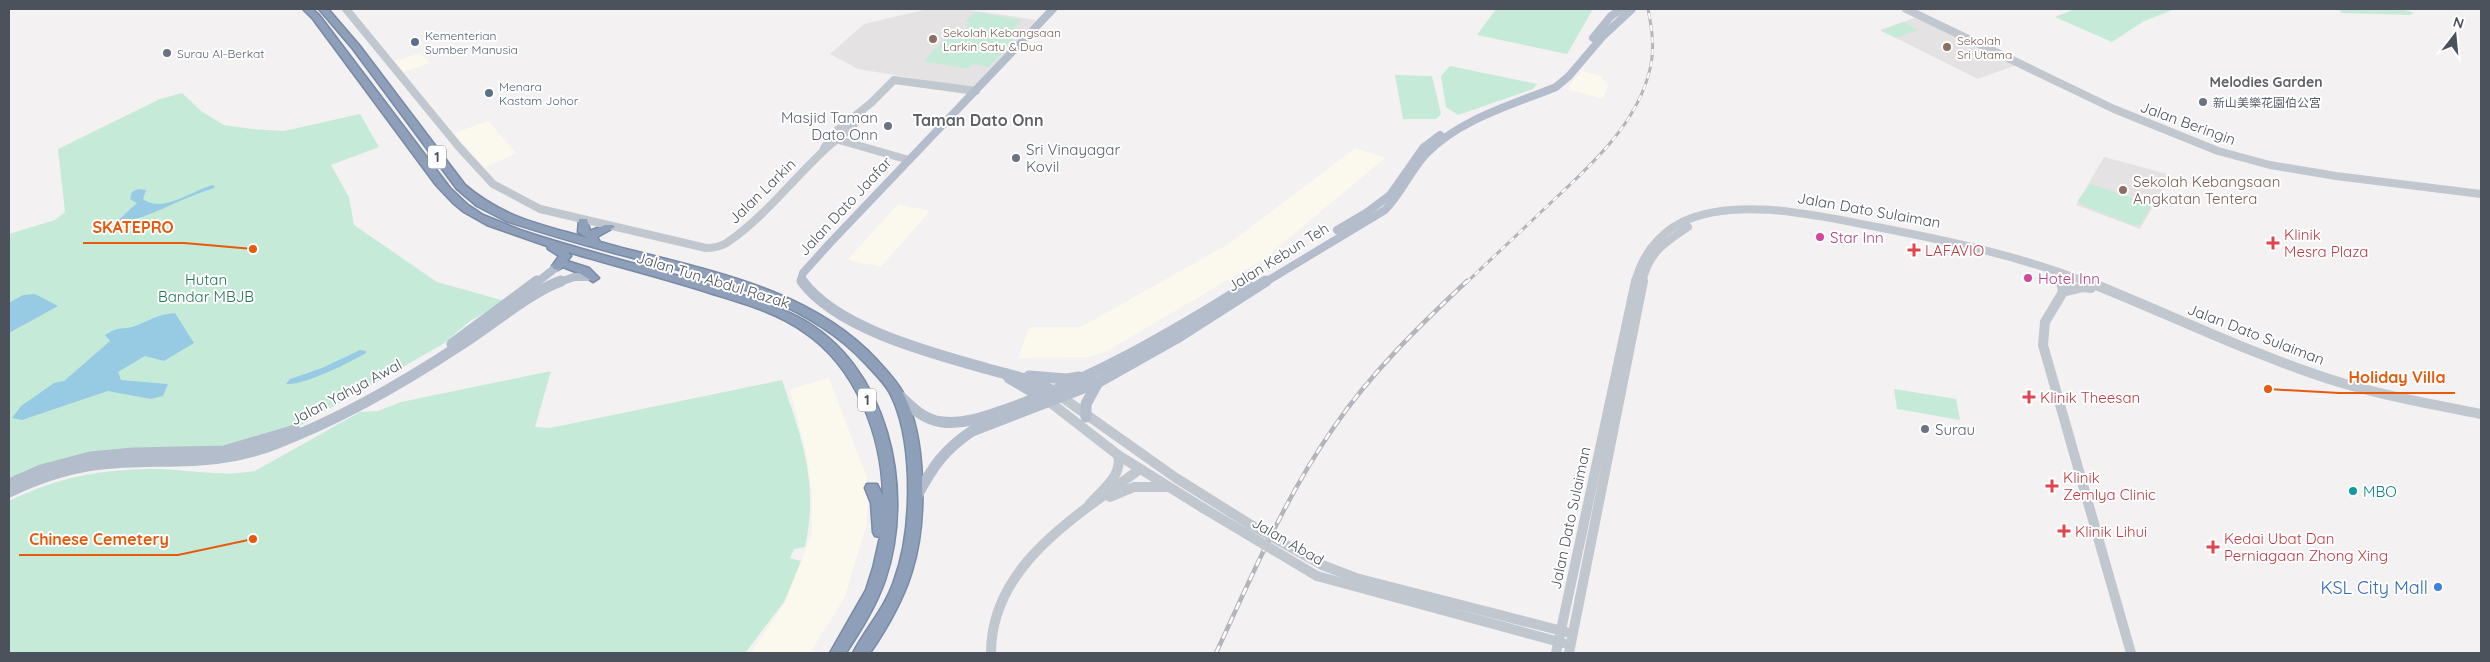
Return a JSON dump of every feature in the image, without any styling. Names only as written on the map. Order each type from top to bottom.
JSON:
[{"type":"highway","name":"Jalan Tun Abdul Razak","points":[[306,9],[319,13],[356,47],[453,178],[469,195],[481,204],[510,219],[594,241],[727,282],[796,306],[850,338],[868,356],[896,391],[909,427],[916,497],[908,558],[898,591],[861,653]]},
{"type":"highway","name":"Jalan Tun Abdul Razak","points":[[319,13],[440,183],[458,202],[485,220],[534,238],[763,307],[801,325],[831,348],[869,404],[886,453],[889,492],[887,527],[881,570],[860,618],[838,653]]},
{"type":"highway","points":[[582,221],[584,232],[594,241],[599,230],[609,228]]},
{"type":"highway","points":[[534,238],[561,251],[565,258],[560,265],[585,271],[590,278]]},
{"type":"highway","points":[[872,488],[878,503],[881,570]]},
{"type":"main road","name":"Jalan Dato Jaafar","points":[[1052,9],[801,276],[803,285],[812,297],[885,334],[929,351],[1014,377],[1043,383],[1059,395]]},
{"type":"main road","name":"Jalan Kebun Teh","points":[[1059,395],[1216,306],[1366,214],[1390,195],[1423,148],[1458,122],[1547,85],[1562,73],[1611,16],[1627,10]]},
{"type":"main road","name":"Jalan Kebun Teh","points":[[916,497],[939,458],[956,441],[995,421],[1059,395],[1098,383],[1221,311],[1328,242],[1372,219],[1396,199],[1423,158],[1450,134],[1464,125],[1556,87],[1569,76],[1627,10]]},
{"type":"main road","name":"Jalan Yahya Awal","points":[[9,484],[41,470],[90,457],[133,453],[224,451],[293,431],[429,359],[560,265]]},
{"type":"main road","name":"Jalan Yahya Awal","points":[[9,492],[49,475],[84,466],[128,462],[220,460],[282,442],[322,425],[428,366],[556,283],[574,277],[590,278]]},
{"type":"main road","points":[[1006,409],[1020,396],[1014,377],[1067,379],[1102,370]]},
{"type":"main road","name":"Jalan Dato Jaafar","points":[[1014,377],[1047,400]]},
{"type":"main road","points":[[1086,417],[1086,404],[1098,383]]},
{"type":"main road","name":"Jalan Kebun Teh","points":[[896,391],[916,412],[930,419],[942,422],[980,418],[1006,409],[1047,400]]},
{"type":"street","points":[[346,9],[459,147],[493,184],[540,209],[609,228]]},
{"type":"street","name":"Jalan Beringin","points":[[1906,9],[2114,109],[2218,151],[2270,165],[2328,175],[2481,194]]},
{"type":"street","name":"Jalan Larkin","points":[[823,151],[831,137],[841,126],[854,114],[862,111],[894,80],[976,91]]},
{"type":"street","name":"Jalan Larkin","points":[[609,228],[706,248],[718,247],[747,226],[823,151],[839,140],[862,116],[862,111]]},
{"type":"street","points":[[841,126],[839,140],[909,160]]},
{"type":"street","name":"Jalan Dato Sulaiman","points":[[1558,642],[1640,266],[1645,254],[1666,232],[1693,219],[1712,214],[1748,209],[1796,212],[1933,236],[1998,251],[2076,278],[2314,374],[2392,396],[2481,414]]},
{"type":"street","name":"Jalan Dato Sulaiman","points":[[1571,644],[1645,268],[1656,250],[1670,237],[1694,224],[1714,218],[1745,213],[1774,214],[1825,221],[1979,251],[2057,275],[2236,349],[2333,385],[2394,402],[2481,418]]},
{"type":"street","points":[[2057,275],[2063,284],[2063,292],[2045,322],[2043,345],[2131,653]]},
{"type":"street","points":[[2063,292],[2083,287],[2091,288]]},
{"type":"street","points":[[1059,395],[1086,417],[1176,478]]},
{"type":"street","name":"Jalan Abad","points":[[1047,400],[1118,455],[1317,576],[1571,644]]},
{"type":"street","points":[[1085,512],[1098,493],[1118,473],[1121,463],[1118,455]]},
{"type":"street","points":[[991,653],[996,614],[1013,580],[1035,553],[1140,469],[1149,469],[1165,477],[1176,478]]},
{"type":"street","name":"Jalan Abad","points":[[1176,478],[1251,525],[1322,565],[1356,578],[1458,604],[1558,642]]},
{"type":"street","points":[[1085,512],[1122,491],[1134,487],[1169,487]]},
{"type":"shaded area","name":"Sekolah Kebangsaan Larkin Satu & Dua","points":[[928,9],[962,9],[1036,20],[973,88],[858,69],[830,54],[864,24]]},
{"type":"shaded area","name":"Sekolah Sri Utama","points":[[1917,17],[2016,65],[1978,79],[1880,30]]},
{"type":"shaded area","points":[[420,53],[430,63],[403,72],[395,61]]},
{"type":"shaded area","points":[[1581,71],[1601,76],[1608,85],[1603,99],[1567,89]]},
{"type":"shaded area","points":[[488,121],[516,153],[485,168],[454,133]]},
{"type":"shaded area","points":[[1355,148],[1385,158],[1265,258],[1107,351],[1091,357],[1018,358],[1028,330],[1033,327],[1081,327],[1230,243]]},
{"type":"shaded area","name":"Sekolah Kebangsaan Angkatan Tentera","points":[[2104,157],[2171,175],[2140,229],[2076,205]]},
{"type":"shaded area","points":[[898,204],[930,211],[881,267],[847,260]]},
{"type":"shaded area","points":[[829,378],[867,478],[869,494],[866,526],[845,597],[810,653],[751,653],[786,601],[812,533],[812,492],[806,452],[790,389]]},
{"type":"green space","points":[[1496,9],[1593,9],[1567,54],[1477,35]]},
{"type":"green space","points":[[2075,9],[2175,9],[2144,21],[2112,42],[2055,17]]},
{"type":"green space","points":[[2338,9],[2402,9],[2414,13],[2409,15],[2342,13]]},
{"type":"green space","points":[[975,12],[1022,20],[1004,38],[1014,40],[989,67],[972,64],[968,69],[923,61],[947,38],[954,40],[971,23],[965,22]]},
{"type":"green space","points":[[1903,22],[1918,30],[1896,38],[1881,31]]},
{"type":"green space","points":[[1450,66],[1537,84],[1533,89],[1458,115],[1446,107],[1441,76]]},
{"type":"green space","points":[[1395,75],[1432,76],[1441,114],[1436,119],[1403,119]]},
{"type":"green space","name":"Hutan Bandar MBJB","points":[[182,93],[201,111],[224,125],[252,129],[284,131],[360,114],[379,147],[331,165],[349,197],[354,225],[437,282],[505,301],[470,321],[443,344],[294,429],[241,445],[9,480],[9,234],[55,220],[65,212],[58,149],[160,99]]},
{"type":"green space","points":[[2091,184],[2152,205],[2140,225],[2132,225],[2080,204],[2078,200]]},
{"type":"green space","points":[[551,371],[535,427],[550,428],[782,380],[802,442],[806,462],[810,502],[809,524],[805,547],[794,549],[790,558],[801,561],[784,602],[745,653],[9,653],[9,501],[46,485],[82,476],[119,470],[160,469],[219,473],[255,471],[360,412],[378,411],[401,402]]},
{"type":"green space","points":[[1894,389],[1956,399],[1960,420],[1897,409]]},
{"type":"water","points":[[213,185],[215,187],[212,189],[151,214],[114,224],[137,203],[130,199],[132,192],[138,189],[146,190],[143,199],[159,204],[178,200]]},
{"type":"water","points":[[35,294],[58,306],[9,333],[9,303],[23,295]]},
{"type":"water","points":[[175,313],[194,343],[164,361],[145,356],[118,372],[121,380],[168,384],[163,396],[151,399],[108,391],[22,420],[12,418],[21,406],[54,383],[64,381],[110,341],[105,335],[117,329],[132,327],[157,317]]},
{"type":"water","points":[[360,350],[366,351],[366,353],[315,377],[294,384],[286,384],[290,379],[322,368]]},
{"type":"railway","points":[[1466,283],[1590,165],[1606,148],[1633,111],[1643,91],[1650,69],[1652,39],[1648,9]]},
{"type":"railway","points":[[1216,653],[1256,566],[1285,509],[1316,454],[1334,427],[1380,369],[1467,281]]},
{"type":"place","name":"Sekolah Kebangsaan Larkin Satu & Dua","points":[[933,39]]},
{"type":"place","name":"Kementerian Sumber Manusia","points":[[415,42]]},
{"type":"place","name":"Sekolah Sri Utama","points":[[1947,47]]},
{"type":"place","name":"Surau Al-Berkat","points":[[167,53]]},
{"type":"place","name":"Menara Kastam Johor","points":[[489,93]]},
{"type":"place","name":"新山美樂花園伯公宮","points":[[2203,102]]},
{"type":"place","name":"Masjid Taman Dato Onn","points":[[888,126]]},
{"type":"place","name":"Sri Vinayagar Kovil","points":[[1016,158]]},
{"type":"place","name":"Sekolah Kebangsaan Angkatan Tentera","points":[[2123,190]]},
{"type":"place","name":"Star Inn","points":[[1820,237]]},
{"type":"place","name":"Klinik Mesra Plaza","points":[[2273,243]]},
{"type":"place","name":"SKATEPRO","points":[[253,249]]},
{"type":"place","name":"LAFAVIO","points":[[1914,250]]},
{"type":"place","name":"Hotel Inn","points":[[2028,278]]},
{"type":"place","name":"Holiday Villa","points":[[2268,389]]},
{"type":"place","name":"Klinik Theesan","points":[[2029,397]]},
{"type":"place","name":"Surau","points":[[1925,429]]},
{"type":"place","name":"Klinik Zemlya Clinic","points":[[2052,486]]},
{"type":"place","name":"MBO","points":[[2353,491]]},
{"type":"place","name":"Klinik Lihui","points":[[2064,531]]},
{"type":"place","name":"Chinese Cemetery","points":[[253,539]]},
{"type":"place","name":"Kedai Ubat Dan Perniagaan Zhong Xing","points":[[2213,547]]},
{"type":"place","name":"KSL City Mall","points":[[2438,587]]},
{"type":"district","name":"Melodies Garden","points":[[2266,82]]},
{"type":"district","name":"Taman Dato Onn","points":[[978,120]]}]
